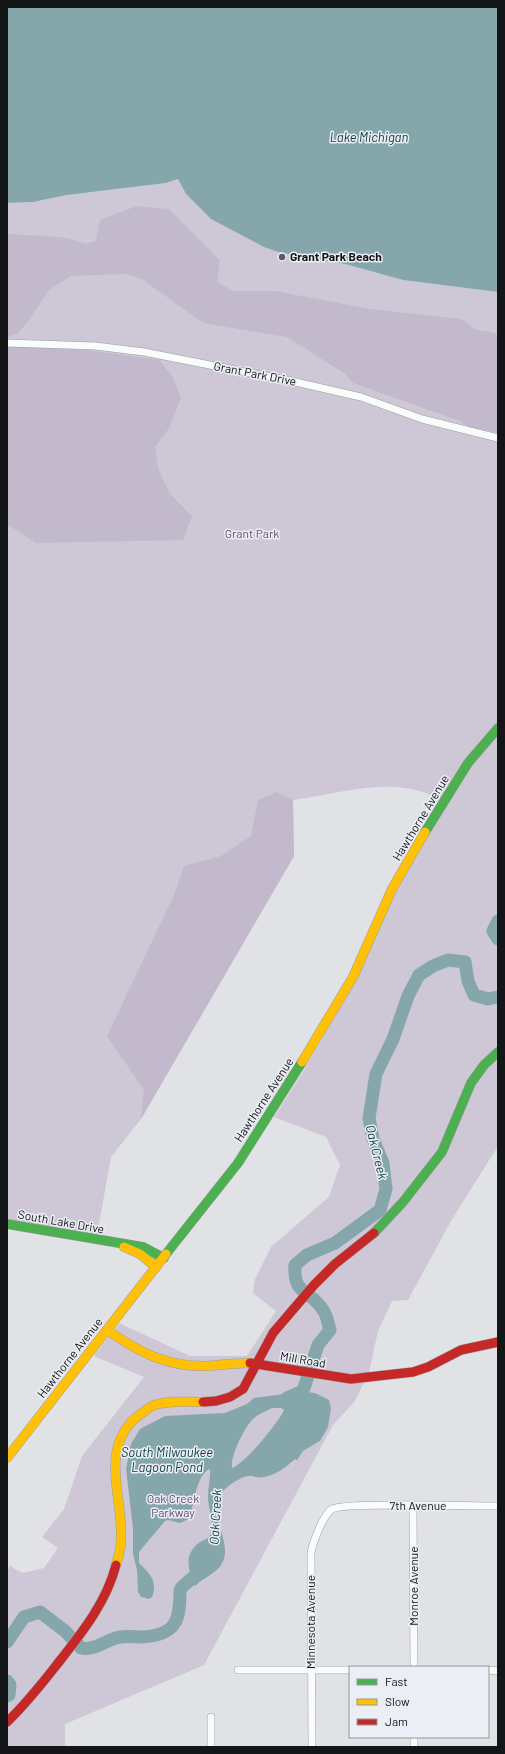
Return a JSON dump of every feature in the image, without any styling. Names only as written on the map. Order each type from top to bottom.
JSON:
[{"type":"street","name":"Grant Park Drive","points":[[7,343],[95,346],[144,352],[354,396],[422,419],[498,438]]},
{"type":"street","name":"Hawthorne Avenue","points":[[8,1453],[238,1163],[286,1090],[353,977],[384,906],[426,830],[468,763],[498,728]]},
{"type":"street","points":[[7,1722],[30,1700],[65,1656],[85,1630],[105,1598],[117,1566],[121,1529],[114,1476],[114,1459],[118,1444],[126,1428],[138,1414],[161,1403],[176,1400],[217,1400],[236,1394],[248,1382],[268,1339],[299,1302],[335,1264],[383,1225],[442,1152],[471,1083],[484,1065],[498,1052]]},
{"type":"street","name":"South Lake Drive","points":[[7,1224],[111,1243],[134,1244],[148,1248],[164,1258]]},
{"type":"street","name":"South Lake Drive","points":[[111,1243],[140,1254],[156,1267]]},
{"type":"street","name":"Mill Road","points":[[107,1330],[136,1350],[171,1363],[205,1366],[242,1363],[257,1364],[351,1379],[401,1375],[424,1369],[471,1347],[498,1342]]},
{"type":"street","name":"Monroe Avenue","points":[[413,1506],[414,1666]]},
{"type":"street","name":"7th Avenue","points":[[338,1507],[498,1506]]},
{"type":"street","name":"Minnesota Avenue","points":[[312,1747],[311,1553],[313,1544],[325,1519],[331,1510],[338,1507]]},
{"type":"street","points":[[238,1670],[349,1670]]},
{"type":"street","points":[[211,1717],[211,1747]]},
{"type":"green space","name":"Grant Park","points":[[178,179],[186,194],[211,219],[278,252],[345,264],[403,280],[498,292],[498,1146],[451,1221],[408,1300],[392,1301],[378,1331],[369,1372],[355,1401],[333,1425],[204,1665],[65,1724],[65,1747],[7,1747],[7,1571],[10,1566],[22,1573],[44,1568],[58,1548],[42,1537],[64,1509],[82,1456],[144,1377],[94,1356],[119,1323],[190,1356],[247,1356],[276,1311],[253,1293],[255,1279],[271,1247],[329,1197],[340,1165],[326,1137],[274,1117],[301,1075],[346,998],[388,906],[447,802],[417,790],[392,787],[364,788],[293,800],[294,856],[141,1119],[111,1157],[97,1235],[7,1220],[7,203],[33,202],[67,195],[166,183]]},
{"type":"shaded area","points":[[137,206],[169,209],[220,260],[217,282],[233,291],[275,291],[370,309],[461,319],[477,330],[491,332],[498,335],[498,433],[469,427],[460,421],[353,383],[345,374],[287,337],[203,323],[142,279],[126,274],[71,276],[49,290],[29,320],[18,333],[8,337],[9,339],[27,347],[87,350],[159,360],[173,377],[181,398],[169,428],[155,447],[158,468],[170,494],[192,516],[183,540],[36,543],[7,524],[7,234],[68,238],[85,244],[96,241],[100,220]]},
{"type":"shaded area","points":[[277,792],[293,800],[294,856],[141,1119],[144,1090],[107,1036],[174,895],[184,866],[221,856],[251,836],[258,800]]},
{"type":"water","name":"Lake Michigan","points":[[7,7],[498,7],[498,292],[403,280],[345,264],[278,252],[264,247],[211,219],[186,194],[178,179],[166,183],[67,195],[33,202],[7,203]]},
{"type":"water","name":"South Milwaukee Lagoon Pond","points":[[292,1390],[315,1393],[329,1400],[331,1408],[328,1427],[320,1441],[303,1451],[297,1460],[295,1459],[277,1473],[262,1477],[246,1476],[234,1482],[225,1489],[219,1499],[217,1508],[225,1548],[225,1557],[218,1568],[195,1586],[190,1574],[188,1562],[189,1557],[191,1552],[200,1542],[209,1537],[212,1528],[208,1496],[210,1469],[205,1472],[196,1491],[189,1519],[180,1523],[168,1520],[165,1521],[139,1552],[139,1563],[150,1574],[154,1586],[152,1597],[149,1599],[141,1597],[138,1592],[137,1570],[133,1554],[133,1528],[126,1469],[131,1444],[140,1429],[165,1416],[225,1413],[247,1404],[254,1398],[284,1394]],"holes":[[[272,1408],[281,1408],[284,1410],[269,1433],[244,1459],[232,1468],[235,1450],[249,1423],[265,1411]]]},
{"type":"waterway","name":"Oak Creek","points":[[498,921],[493,931],[498,939]]},
{"type":"waterway","name":"Oak Creek","points":[[287,1398],[303,1391],[318,1345],[330,1330],[323,1310],[313,1298],[303,1291],[297,1282],[295,1265],[307,1255],[335,1243],[380,1210],[386,1189],[383,1163],[373,1139],[369,1118],[376,1074],[393,1039],[408,996],[419,975],[433,966],[448,960],[465,962],[468,981],[474,995],[488,999],[498,997]]},
{"type":"waterway","name":"Oak Creek","points":[[7,1642],[24,1617],[40,1612],[65,1631],[81,1648],[91,1648],[120,1637],[154,1636],[163,1633],[174,1624],[177,1618],[180,1590],[205,1567]]},
{"type":"waterway","name":"Oak Creek","points":[[7,1681],[10,1685],[9,1695],[7,1696]]},
{"type":"traffic: fast","points":[[425,832],[468,763],[498,728]]},
{"type":"traffic: fast","points":[[374,1233],[403,1202],[442,1152],[471,1083],[484,1065],[498,1052]]},
{"type":"traffic: fast","points":[[166,1254],[238,1163],[302,1062]]},
{"type":"traffic: fast","points":[[7,1224],[143,1247],[164,1258]]},
{"type":"traffic: slow","points":[[302,1062],[353,977],[392,889],[425,832]]},
{"type":"traffic: slow","points":[[124,1247],[140,1254],[156,1267]]},
{"type":"traffic: slow","points":[[7,1458],[166,1254]]},
{"type":"traffic: slow","points":[[107,1330],[130,1345],[154,1357],[166,1361],[192,1366],[250,1363]]},
{"type":"traffic: slow","points":[[116,1565],[121,1545],[121,1523],[115,1462],[117,1448],[123,1434],[132,1421],[145,1410],[154,1405],[172,1402],[203,1402]]},
{"type":"traffic: jam","points":[[203,1402],[216,1401],[230,1397],[243,1389],[273,1333],[314,1285],[335,1264],[374,1233]]},
{"type":"traffic: jam","points":[[250,1363],[351,1379],[413,1372],[428,1367],[461,1350],[498,1342]]},
{"type":"traffic: jam","points":[[7,1722],[38,1688],[83,1631],[106,1593],[116,1565]]},
{"type":"place","name":"Grant Park Beach","points":[[282,257]]},
{"type":"park label","name":"Oak Creek Parkway","points":[[173,1506]]}]
